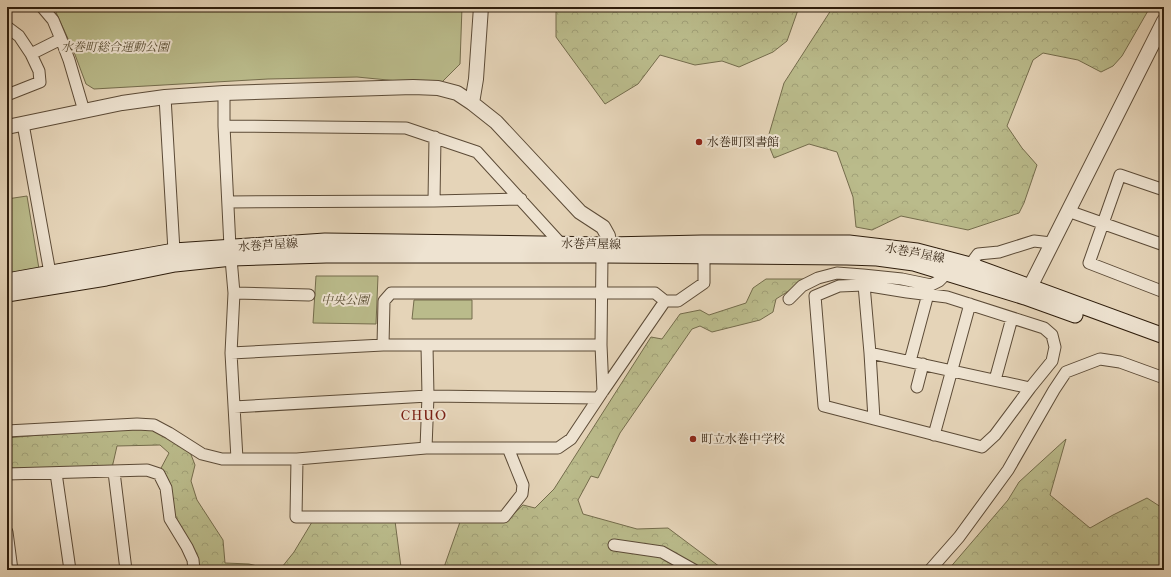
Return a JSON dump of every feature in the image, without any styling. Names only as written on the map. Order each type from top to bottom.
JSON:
[{"type":"main road","name":"水巻芦屋線","points":[[7,294],[106,278],[231,252],[325,241],[561,244],[605,250],[704,256],[877,258],[914,264],[1027,292],[1163,336]]},
{"type":"main road","name":"水巻芦屋線","points":[[7,281],[174,251],[326,255],[605,250],[702,243],[849,243],[917,251],[970,265],[1027,292]]},
{"type":"street","points":[[42,7],[53,20],[62,39],[84,111]]},
{"type":"street","points":[[472,103],[476,79],[480,7]]},
{"type":"street","points":[[1027,292],[1164,21]]},
{"type":"street","points":[[7,27],[20,36],[40,71],[40,82],[7,95]]},
{"type":"street","points":[[31,54],[62,39]]},
{"type":"street","points":[[7,127],[122,103],[165,97],[224,93],[413,86],[438,88],[458,93],[496,122],[580,212],[603,227],[608,236],[605,250],[603,293],[601,394]]},
{"type":"street","points":[[224,93],[224,126],[234,293],[231,353],[237,458]]},
{"type":"street","points":[[165,97],[174,251]]},
{"type":"street","points":[[23,124],[50,273]]},
{"type":"street","points":[[224,126],[406,128],[477,152],[561,244]]},
{"type":"street","points":[[434,201],[435,138]]},
{"type":"street","points":[[1164,190],[1120,175],[1089,263],[1164,292]]},
{"type":"street","points":[[228,202],[521,199]]},
{"type":"street","points":[[1068,211],[1164,245]]},
{"type":"street","points":[[789,299],[802,286],[818,278],[837,274],[863,280],[928,294],[948,297],[1044,328],[1052,335],[1055,347],[1052,361],[995,435],[982,447],[824,406],[815,296],[839,286],[863,280],[902,279],[931,284],[939,281],[947,273],[970,265],[978,254],[999,252],[1034,241],[1052,243]]},
{"type":"street","points":[[383,345],[384,301],[390,293],[655,293],[665,301],[678,300],[704,283],[704,256]]},
{"type":"street","points":[[863,280],[870,352],[874,419]]},
{"type":"street","points":[[234,293],[309,294]]},
{"type":"street","points":[[910,361],[928,294]]},
{"type":"street","points":[[7,431],[137,424],[154,425],[202,454],[222,459],[297,459],[426,448],[558,448],[571,439],[665,301]]},
{"type":"street","points":[[934,435],[970,304]]},
{"type":"street","points":[[995,380],[1012,318]]},
{"type":"street","points":[[231,353],[383,345],[601,345]]},
{"type":"street","points":[[426,448],[428,396],[427,346]]},
{"type":"street","points":[[870,352],[1030,388]]},
{"type":"street","points":[[930,570],[959,537],[996,488],[1066,372],[1100,359],[1120,362],[1164,378]]},
{"type":"street","points":[[917,387],[923,364]]},
{"type":"street","points":[[234,407],[428,396],[601,394]]},
{"type":"street","points":[[297,459],[296,517],[504,517],[522,494],[523,485],[508,448]]},
{"type":"street","points":[[7,474],[147,470],[159,474],[166,488],[170,519],[187,547],[193,560],[194,570]]},
{"type":"street","points":[[114,472],[126,570]]},
{"type":"street","points":[[56,473],[70,570]]},
{"type":"street","points":[[7,532],[12,570]]},
{"type":"street","points":[[614,545],[662,552],[694,570]]},
{"type":"green space","name":"水巻町総合運動公園","points":[[52,7],[462,7],[460,64],[439,85],[357,77],[268,79],[94,89],[86,84],[74,52],[55,10]]},
{"type":"green space","points":[[556,7],[799,7],[787,41],[773,52],[739,67],[722,61],[695,65],[660,55],[638,84],[605,104],[556,37]]},
{"type":"green space","points":[[833,7],[1147,7],[1149,9],[1122,56],[1113,66],[1101,72],[1078,60],[1043,53],[1033,60],[1007,126],[1022,148],[1037,165],[1019,213],[968,230],[901,216],[872,230],[856,227],[853,197],[837,152],[809,144],[774,158],[767,141],[784,83]]},
{"type":"green space","points":[[27,196],[40,275],[7,280],[7,199]]},
{"type":"green space","name":"中央公園","points":[[316,276],[378,276],[376,324],[313,323]]},
{"type":"green space","points":[[766,279],[808,279],[776,299],[773,312],[760,320],[712,332],[700,326],[692,329],[620,433],[598,478],[591,476],[578,500],[583,514],[637,529],[668,528],[724,570],[443,570],[460,522],[505,522],[523,505],[535,508],[554,489],[651,337],[662,339],[680,314],[700,310],[709,315],[746,303],[753,288]]},
{"type":"green space","points":[[414,300],[472,300],[472,319],[412,319]]},
{"type":"green space","points":[[125,427],[155,429],[190,452],[195,465],[191,481],[197,500],[223,540],[225,563],[249,564],[274,570],[199,570],[173,518],[160,470],[169,453],[160,445],[117,446],[112,468],[7,468],[7,438]]},
{"type":"green space","points":[[1066,439],[1050,495],[1090,528],[1147,498],[1164,509],[1164,570],[948,570],[1008,500],[1019,482]]},
{"type":"green space","points":[[395,521],[401,567],[404,570],[274,570],[282,567],[294,552],[312,522]]},
{"type":"place","name":"水巻町図書館","points":[[699,142]]},
{"type":"place","name":"町立水巻中学校","points":[[693,439]]},
{"type":"district","name":"CHUO","points":[[424,415]]}]
